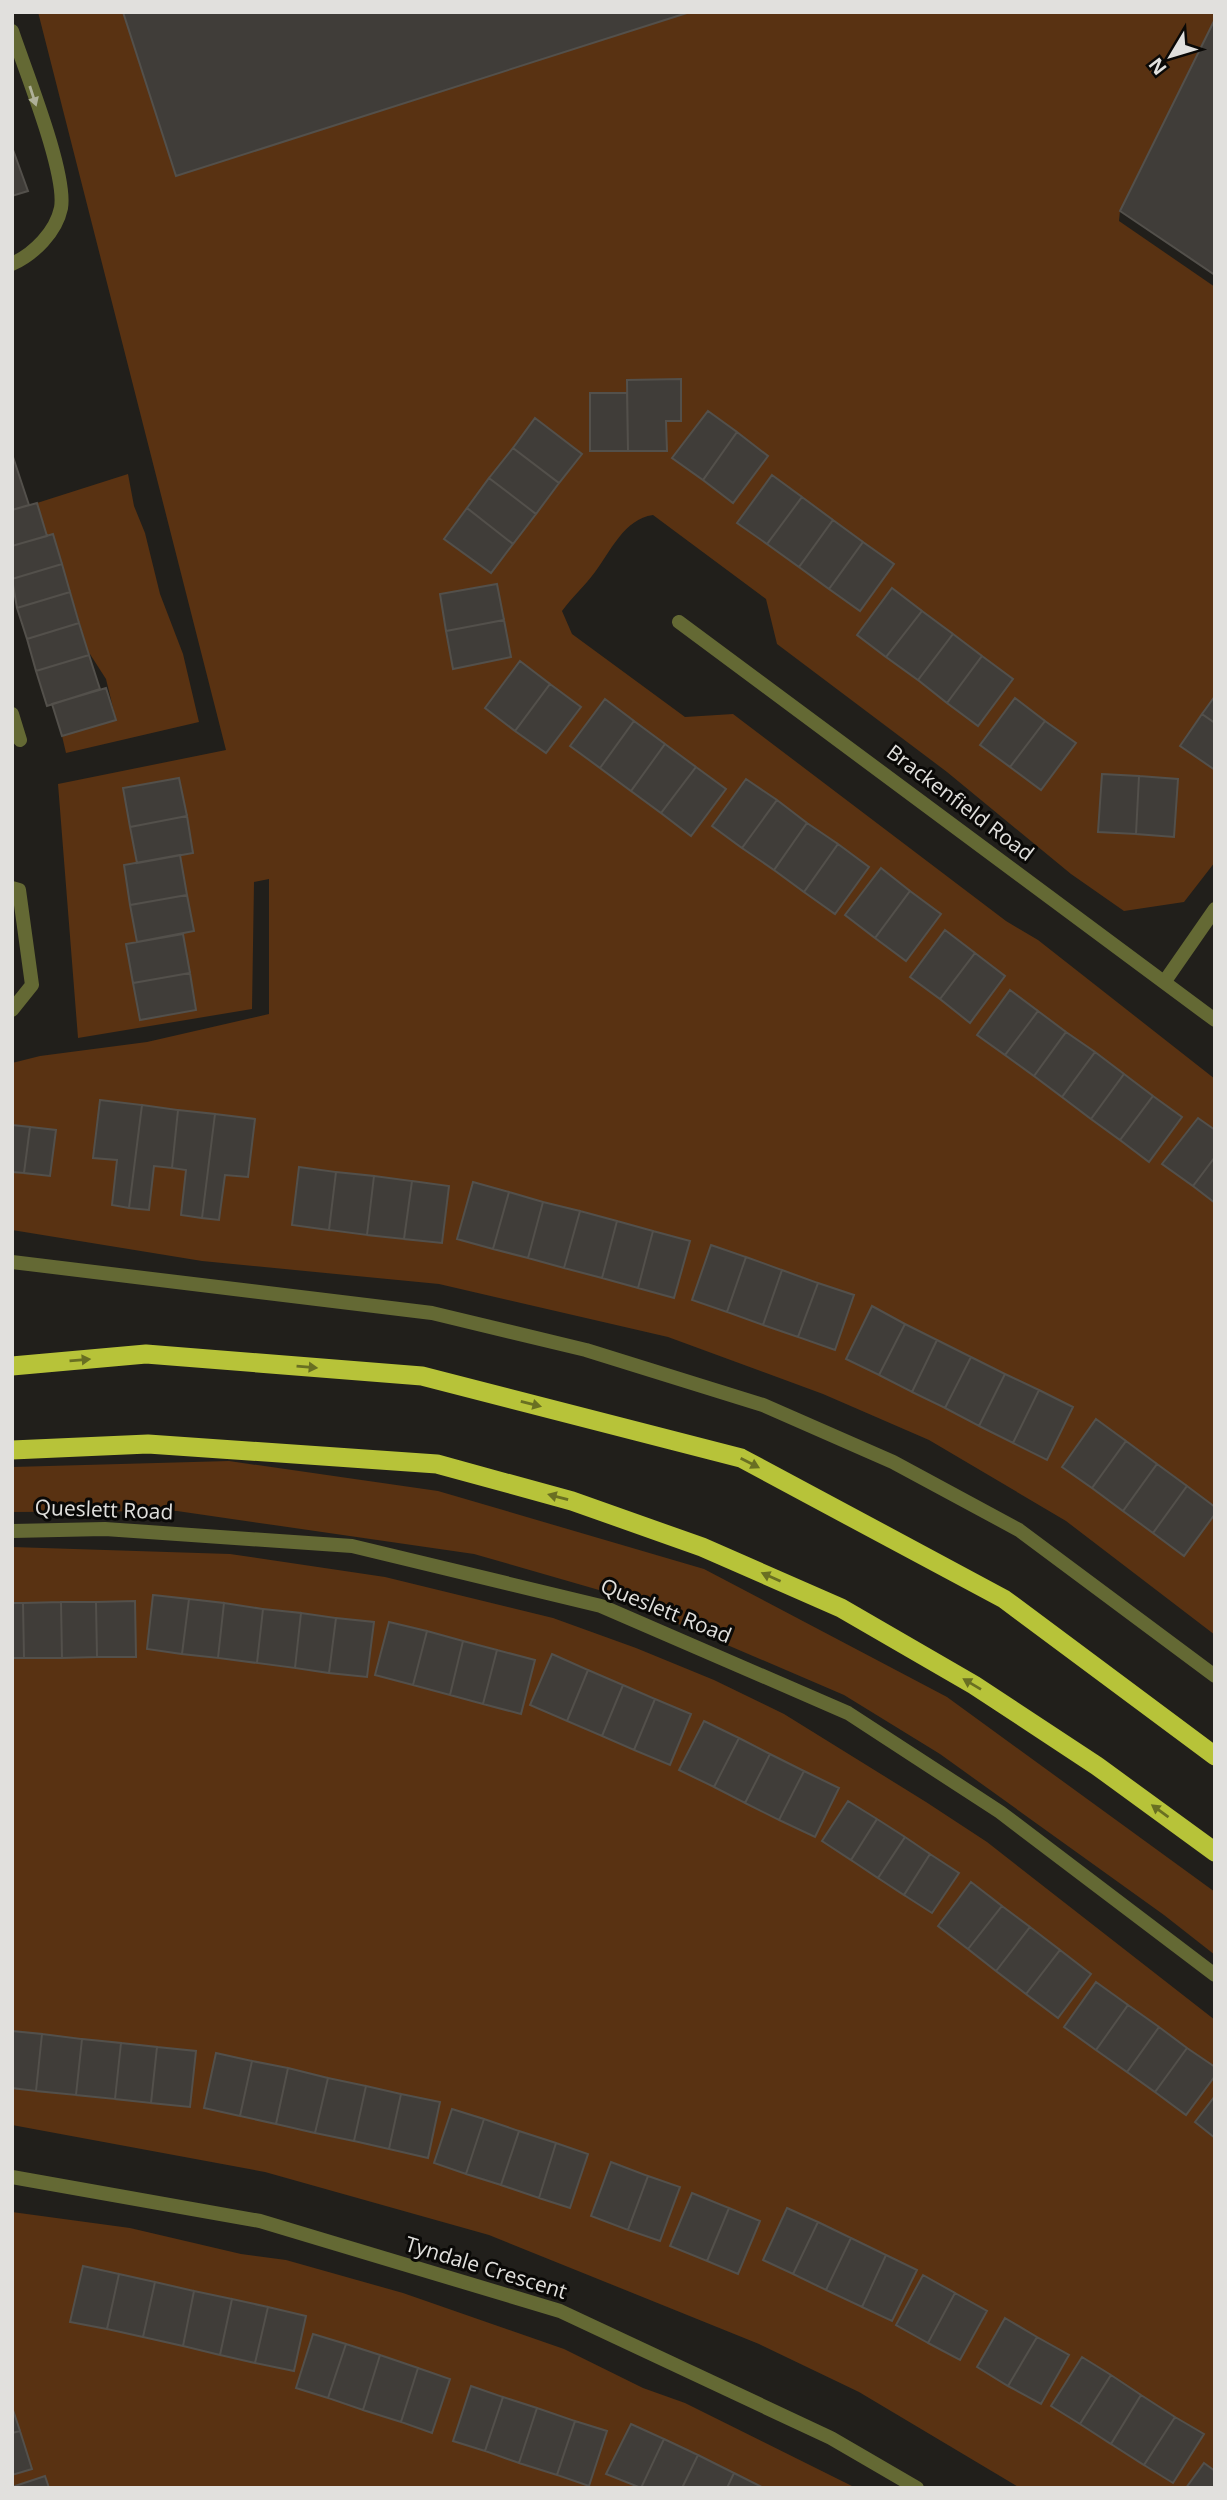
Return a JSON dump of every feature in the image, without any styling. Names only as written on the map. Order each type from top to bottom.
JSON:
[{"type":"highway","points":[[12,1366],[146,1354],[422,1376],[741,1458],[1004,1599],[1215,1756]]},
{"type":"highway","points":[[12,1450],[148,1444],[438,1464],[572,1501],[702,1547],[841,1608],[974,1685],[1097,1766],[1215,1852]]},
{"type":"street","points":[[12,31],[61,180],[61,209],[51,231],[38,247],[12,264]]},
{"type":"street","name":"Brackenfield Road","points":[[679,622],[1215,1020]]},
{"type":"street","points":[[12,714],[20,740]]},
{"type":"street","points":[[12,888],[19,890],[32,985],[12,1010]]},
{"type":"street","points":[[1165,981],[1215,909]]},
{"type":"street","points":[[12,1262],[432,1313],[586,1350],[763,1405],[893,1462],[1019,1530],[1215,1676]]},
{"type":"street","name":"Queslett Road","points":[[12,1531],[105,1530],[352,1546],[601,1606],[848,1713],[1000,1812],[1215,1975]]},
{"type":"street","name":"Tyndale Crescent","points":[[12,2177],[260,2221],[560,2311],[831,2438],[917,2488]]},
{"type":"shaded area","points":[[38,12],[1215,12],[1215,19],[1120,211],[1119,221],[1215,287],[1215,862],[1184,902],[1124,911],[1071,874],[947,772],[777,644],[766,599],[653,515],[626,529],[562,611],[572,634],[685,717],[733,714],[1006,921],[1038,940],[1215,1079],[1215,1635],[1066,1521],[929,1440],[823,1394],[668,1337],[439,1284],[202,1261],[12,1230],[12,1063],[40,1056],[147,1042],[269,1014],[269,879],[254,882],[252,1009],[78,1038],[58,784],[226,750]]},
{"type":"shaded area","points":[[128,474],[134,506],[145,533],[160,594],[183,654],[199,722],[66,753],[62,736],[116,720],[106,679],[88,651],[53,534],[47,536],[37,503]]},
{"type":"shaded area","points":[[229,1461],[438,1491],[704,1569],[947,1697],[1215,1892],[1215,1955],[1164,1915],[940,1754],[844,1695],[599,1590],[474,1554],[177,1511],[12,1512],[12,1467]]},
{"type":"shaded area","points":[[12,1547],[230,1554],[385,1577],[553,1618],[636,1648],[714,1680],[784,1714],[926,1802],[987,1842],[1215,2020],[1215,2488],[1020,2488],[859,2392],[759,2344],[489,2235],[265,2172],[12,2125]]},
{"type":"shaded area","points":[[12,2212],[130,2228],[241,2254],[286,2260],[403,2293],[564,2349],[643,2388],[685,2403],[856,2488],[12,2488]]},
{"type":"building","points":[[123,12],[690,12],[176,176]]},
{"type":"building","points":[[1215,19],[1215,275],[1120,211]]},
{"type":"building","points":[[12,147],[28,191],[12,196]]},
{"type":"building","points":[[681,379],[681,421],[666,421],[667,451],[628,451],[627,380]]},
{"type":"building","points":[[590,393],[627,393],[628,451],[590,451]]},
{"type":"building","points":[[708,411],[737,432],[703,480],[672,458]]},
{"type":"building","points":[[535,418],[582,454],[559,483],[513,448]]},
{"type":"building","points":[[737,432],[768,456],[733,503],[703,480]]},
{"type":"building","points":[[513,448],[559,483],[536,514],[489,478]]},
{"type":"building","points":[[12,454],[29,505],[12,510]]},
{"type":"building","points":[[772,475],[802,497],[767,544],[737,523]]},
{"type":"building","points":[[489,478],[536,514],[513,544],[467,508]]},
{"type":"building","points":[[802,497],[833,520],[799,567],[767,544]]},
{"type":"building","points":[[37,503],[47,536],[12,546],[12,510]]},
{"type":"building","points":[[467,508],[513,544],[491,573],[444,539]]},
{"type":"building","points":[[833,520],[863,542],[829,589],[799,567]]},
{"type":"building","points":[[53,534],[62,564],[12,579],[12,546]]},
{"type":"building","points":[[863,542],[894,564],[860,611],[829,589]]},
{"type":"building","points":[[62,564],[70,592],[17,608],[12,579]]},
{"type":"building","points":[[497,584],[504,620],[446,631],[440,594]]},
{"type":"building","points":[[892,588],[922,611],[886,657],[857,635]]},
{"type":"building","points":[[70,592],[79,623],[27,639],[17,608]]},
{"type":"building","points":[[922,611],[953,634],[918,680],[886,657]]},
{"type":"building","points":[[504,620],[511,657],[453,669],[446,631]]},
{"type":"building","points":[[79,623],[89,655],[36,671],[27,639]]},
{"type":"building","points":[[953,634],[982,656],[947,703],[918,680]]},
{"type":"building","points":[[89,655],[100,689],[47,706],[36,671]]},
{"type":"building","points":[[982,656],[1013,679],[978,726],[947,703]]},
{"type":"building","points":[[520,661],[550,684],[515,731],[485,708]]},
{"type":"building","points":[[550,684],[581,707],[546,753],[515,731]]},
{"type":"building","points":[[106,688],[116,720],[62,736],[52,704]]},
{"type":"building","points":[[1215,696],[1215,723],[1202,714]]},
{"type":"building","points":[[1015,698],[1045,721],[1010,767],[980,745]]},
{"type":"building","points":[[605,699],[634,721],[600,768],[570,746]]},
{"type":"building","points":[[1202,714],[1215,723],[1215,770],[1180,746]]},
{"type":"building","points":[[634,721],[665,744],[631,791],[600,768]]},
{"type":"building","points":[[1045,721],[1076,743],[1041,790],[1010,767]]},
{"type":"building","points":[[665,744],[696,767],[661,813],[631,791]]},
{"type":"building","points":[[696,767],[726,789],[691,836],[661,813]]},
{"type":"building","points":[[1102,774],[1139,776],[1136,834],[1098,832]]},
{"type":"building","points":[[1139,776],[1178,779],[1174,837],[1136,834]]},
{"type":"building","points":[[179,778],[187,816],[130,827],[123,788]]},
{"type":"building","points":[[746,779],[777,800],[742,848],[712,826]]},
{"type":"building","points":[[777,800],[807,823],[774,870],[742,848]]},
{"type":"building","points":[[187,816],[193,853],[137,863],[130,827]]},
{"type":"building","points":[[807,823],[838,844],[804,892],[774,870]]},
{"type":"building","points":[[838,844],[869,867],[835,914],[804,892]]},
{"type":"building","points":[[180,855],[187,895],[130,905],[124,865]]},
{"type":"building","points":[[881,868],[910,891],[875,938],[845,915]]},
{"type":"building","points":[[910,891],[941,914],[906,961],[875,938]]},
{"type":"building","points":[[187,895],[194,931],[137,942],[130,905]]},
{"type":"building","points":[[945,930],[975,953],[940,999],[910,977]]},
{"type":"building","points":[[183,934],[190,973],[133,983],[126,944]]},
{"type":"building","points":[[975,953],[1005,976],[970,1023],[940,999]]},
{"type":"building","points":[[190,973],[196,1010],[140,1020],[133,983]]},
{"type":"building","points":[[1010,990],[1038,1011],[1005,1055],[977,1035]]},
{"type":"building","points":[[1038,1011],[1066,1032],[1034,1076],[1005,1055]]},
{"type":"building","points":[[1066,1032],[1095,1052],[1062,1097],[1034,1076]]},
{"type":"building","points":[[1095,1052],[1124,1074],[1091,1119],[1062,1097]]},
{"type":"building","points":[[1124,1074],[1153,1096],[1120,1140],[1091,1119]]},
{"type":"building","points":[[1153,1096],[1182,1117],[1149,1162],[1120,1140]]},
{"type":"building","points":[[100,1100],[142,1105],[129,1208],[112,1205],[117,1160],[93,1158]]},
{"type":"building","points":[[142,1105],[178,1110],[172,1168],[154,1166],[149,1210],[129,1208]]},
{"type":"building","points":[[178,1110],[215,1114],[202,1218],[181,1215],[186,1170],[172,1168]]},
{"type":"building","points":[[215,1114],[255,1119],[248,1177],[225,1175],[219,1220],[202,1218]]},
{"type":"building","points":[[1198,1118],[1215,1130],[1215,1157],[1193,1186],[1162,1164]]},
{"type":"building","points":[[12,1125],[30,1127],[24,1173],[12,1172]]},
{"type":"building","points":[[30,1127],[56,1130],[50,1176],[24,1173]]},
{"type":"building","points":[[1215,1157],[1215,1203],[1193,1186]]},
{"type":"building","points":[[299,1167],[336,1172],[329,1230],[292,1225]]},
{"type":"building","points":[[336,1172],[374,1176],[367,1235],[329,1230]]},
{"type":"building","points":[[374,1176],[412,1181],[404,1239],[367,1235]]},
{"type":"building","points":[[412,1181],[449,1186],[442,1243],[404,1239]]},
{"type":"building","points":[[473,1182],[509,1192],[493,1249],[457,1239]]},
{"type":"building","points":[[509,1192],[543,1202],[528,1258],[493,1249]]},
{"type":"building","points":[[543,1202],[580,1211],[564,1268],[528,1258]]},
{"type":"building","points":[[580,1211],[617,1221],[602,1278],[564,1268]]},
{"type":"building","points":[[617,1221],[653,1231],[638,1288],[602,1278]]},
{"type":"building","points":[[653,1231],[690,1241],[674,1298],[638,1288]]},
{"type":"building","points":[[711,1245],[746,1257],[727,1312],[692,1300]]},
{"type":"building","points":[[746,1257],[782,1270],[763,1325],[727,1312]]},
{"type":"building","points":[[782,1270],[818,1283],[798,1337],[763,1325]]},
{"type":"building","points":[[818,1283],[854,1295],[835,1350],[798,1337]]},
{"type":"building","points":[[872,1306],[905,1324],[879,1375],[846,1359]]},
{"type":"building","points":[[905,1324],[937,1340],[912,1392],[879,1375]]},
{"type":"building","points":[[937,1340],[971,1357],[945,1408],[912,1392]]},
{"type":"building","points":[[971,1357],[1005,1374],[979,1426],[945,1408]]},
{"type":"building","points":[[1005,1374],[1039,1390],[1013,1443],[979,1426]]},
{"type":"building","points":[[1039,1390],[1073,1407],[1047,1460],[1013,1443]]},
{"type":"building","points":[[1096,1419],[1126,1441],[1092,1488],[1062,1467]]},
{"type":"building","points":[[1126,1441],[1157,1464],[1123,1511],[1092,1488]]},
{"type":"building","points":[[1157,1464],[1187,1486],[1153,1533],[1123,1511]]},
{"type":"building","points":[[1187,1486],[1215,1507],[1215,1514],[1184,1556],[1153,1533]]},
{"type":"building","points":[[153,1595],[189,1599],[182,1654],[147,1649]]},
{"type":"building","points":[[189,1599],[224,1603],[218,1658],[182,1654]]},
{"type":"building","points":[[135,1601],[136,1657],[97,1657],[96,1602]]},
{"type":"building","points":[[61,1602],[62,1658],[24,1658],[23,1603]]},
{"type":"building","points":[[61,1602],[96,1602],[97,1657],[62,1658]]},
{"type":"building","points":[[12,1603],[23,1603],[24,1658],[12,1658]]},
{"type":"building","points":[[224,1603],[263,1609],[257,1663],[218,1658]]},
{"type":"building","points":[[263,1609],[301,1613],[295,1668],[257,1663]]},
{"type":"building","points":[[301,1613],[336,1618],[329,1673],[295,1668]]},
{"type":"building","points":[[336,1618],[374,1622],[367,1677],[329,1673]]},
{"type":"building","points":[[389,1622],[427,1631],[413,1685],[375,1675]]},
{"type":"building","points":[[427,1631],[463,1641],[450,1695],[413,1685]]},
{"type":"building","points":[[463,1641],[497,1650],[483,1704],[450,1695]]},
{"type":"building","points":[[497,1650],[535,1660],[521,1714],[483,1704]]},
{"type":"building","points":[[552,1654],[588,1670],[567,1721],[530,1705]]},
{"type":"building","points":[[588,1670],[623,1685],[602,1736],[567,1721]]},
{"type":"building","points":[[623,1685],[655,1699],[634,1750],[602,1736]]},
{"type":"building","points":[[655,1699],[691,1714],[670,1765],[634,1750]]},
{"type":"building","points":[[704,1721],[739,1738],[714,1787],[679,1770]]},
{"type":"building","points":[[739,1738],[770,1754],[745,1803],[714,1787]]},
{"type":"building","points":[[770,1754],[804,1771],[779,1820],[745,1803]]},
{"type":"building","points":[[804,1771],[839,1788],[815,1837],[779,1820]]},
{"type":"building","points":[[848,1801],[877,1819],[851,1860],[822,1841]]},
{"type":"building","points":[[877,1819],[905,1837],[878,1878],[851,1860]]},
{"type":"building","points":[[905,1837],[930,1854],[904,1895],[878,1878]]},
{"type":"building","points":[[930,1854],[959,1873],[932,1913],[904,1895]]},
{"type":"building","points":[[971,1882],[1002,1906],[968,1949],[938,1926]]},
{"type":"building","points":[[1002,1906],[1030,1927],[996,1971],[968,1949]]},
{"type":"building","points":[[1030,1927],[1060,1950],[1026,1994],[996,1971]]},
{"type":"building","points":[[1060,1950],[1091,1974],[1058,2018],[1026,1994]]},
{"type":"building","points":[[1096,1982],[1128,2005],[1096,2050],[1064,2027]]},
{"type":"building","points":[[1128,2005],[1159,2027],[1127,2072],[1096,2050]]},
{"type":"building","points":[[1159,2027],[1187,2048],[1155,2092],[1127,2072]]},
{"type":"building","points":[[12,2031],[42,2034],[36,2091],[12,2088]]},
{"type":"building","points":[[42,2034],[82,2039],[76,2095],[36,2091]]},
{"type":"building","points":[[82,2039],[121,2043],[115,2099],[76,2095]]},
{"type":"building","points":[[121,2043],[157,2047],[151,2103],[115,2099]]},
{"type":"building","points":[[157,2047],[196,2051],[190,2107],[151,2103]]},
{"type":"building","points":[[1187,2048],[1215,2067],[1215,2076],[1186,2115],[1155,2092]]},
{"type":"building","points":[[216,2053],[252,2061],[240,2116],[204,2108]]},
{"type":"building","points":[[252,2061],[288,2068],[276,2124],[240,2116]]},
{"type":"building","points":[[288,2068],[328,2078],[315,2133],[276,2124]]},
{"type":"building","points":[[328,2078],[366,2086],[354,2141],[315,2133]]},
{"type":"building","points":[[366,2086],[401,2094],[389,2149],[354,2141]]},
{"type":"building","points":[[401,2094],[440,2102],[428,2158],[389,2149]]},
{"type":"building","points":[[1215,2096],[1215,2138],[1195,2122]]},
{"type":"building","points":[[452,2109],[484,2119],[466,2174],[434,2163]]},
{"type":"building","points":[[484,2119],[519,2131],[501,2185],[466,2174]]},
{"type":"building","points":[[519,2131],[556,2143],[539,2198],[501,2185]]},
{"type":"building","points":[[556,2143],[588,2154],[570,2208],[539,2198]]},
{"type":"building","points":[[611,2162],[648,2176],[628,2230],[591,2216]]},
{"type":"building","points":[[648,2176],[680,2187],[660,2241],[628,2230]]},
{"type":"building","points":[[692,2193],[729,2208],[707,2261],[670,2246]]},
{"type":"building","points":[[729,2208],[760,2221],[738,2274],[707,2261]]},
{"type":"building","points":[[787,2208],[818,2222],[793,2274],[763,2260]]},
{"type":"building","points":[[818,2222],[851,2238],[826,2290],[793,2274]]},
{"type":"building","points":[[851,2238],[886,2255],[862,2307],[826,2290]]},
{"type":"building","points":[[886,2255],[917,2270],[892,2321],[862,2307]]},
{"type":"building","points":[[83,2266],[119,2274],[107,2329],[70,2322]]},
{"type":"building","points":[[119,2274],[155,2282],[143,2337],[107,2329]]},
{"type":"building","points":[[923,2275],[955,2293],[928,2343],[896,2325]]},
{"type":"building","points":[[155,2282],[194,2291],[183,2346],[143,2337]]},
{"type":"building","points":[[194,2291],[232,2299],[220,2355],[183,2346]]},
{"type":"building","points":[[955,2293],[987,2311],[960,2360],[928,2343]]},
{"type":"building","points":[[232,2299],[268,2307],[255,2363],[220,2355]]},
{"type":"building","points":[[268,2307],[306,2316],[294,2371],[255,2363]]},
{"type":"building","points":[[1005,2318],[1037,2337],[1008,2386],[977,2367]]},
{"type":"building","points":[[313,2334],[346,2344],[328,2398],[296,2388]]},
{"type":"building","points":[[1037,2337],[1069,2355],[1041,2404],[1008,2386]]},
{"type":"building","points":[[346,2344],[380,2355],[363,2410],[328,2398]]},
{"type":"building","points":[[380,2355],[418,2368],[401,2422],[363,2410]]},
{"type":"building","points":[[1082,2357],[1111,2375],[1080,2424],[1051,2406]]},
{"type":"building","points":[[418,2368],[450,2379],[432,2433],[401,2422]]},
{"type":"building","points":[[1111,2375],[1141,2395],[1111,2444],[1080,2424]]},
{"type":"building","points":[[471,2386],[503,2397],[485,2451],[453,2441]]},
{"type":"building","points":[[1141,2395],[1175,2417],[1144,2465],[1111,2444]]},
{"type":"building","points":[[503,2397],[537,2408],[519,2463],[485,2451]]},
{"type":"building","points":[[12,2407],[20,2431],[12,2433]]},
{"type":"building","points":[[537,2408],[575,2421],[557,2475],[519,2463]]},
{"type":"building","points":[[1175,2417],[1204,2434],[1173,2483],[1144,2465]]},
{"type":"building","points":[[575,2421],[607,2431],[589,2486],[557,2475]]},
{"type":"building","points":[[631,2424],[664,2439],[641,2488],[606,2474]]},
{"type":"building","points":[[20,2431],[32,2469],[12,2475],[12,2433]]},
{"type":"building","points":[[664,2439],[698,2455],[682,2488],[641,2488]]},
{"type":"building","points":[[698,2455],[734,2473],[727,2488],[682,2488]]},
{"type":"building","points":[[1204,2463],[1215,2471],[1215,2488],[1186,2488]]},
{"type":"building","points":[[734,2473],[764,2488],[727,2488]]},
{"type":"building","points":[[45,2476],[49,2488],[12,2488],[12,2487]]}]
